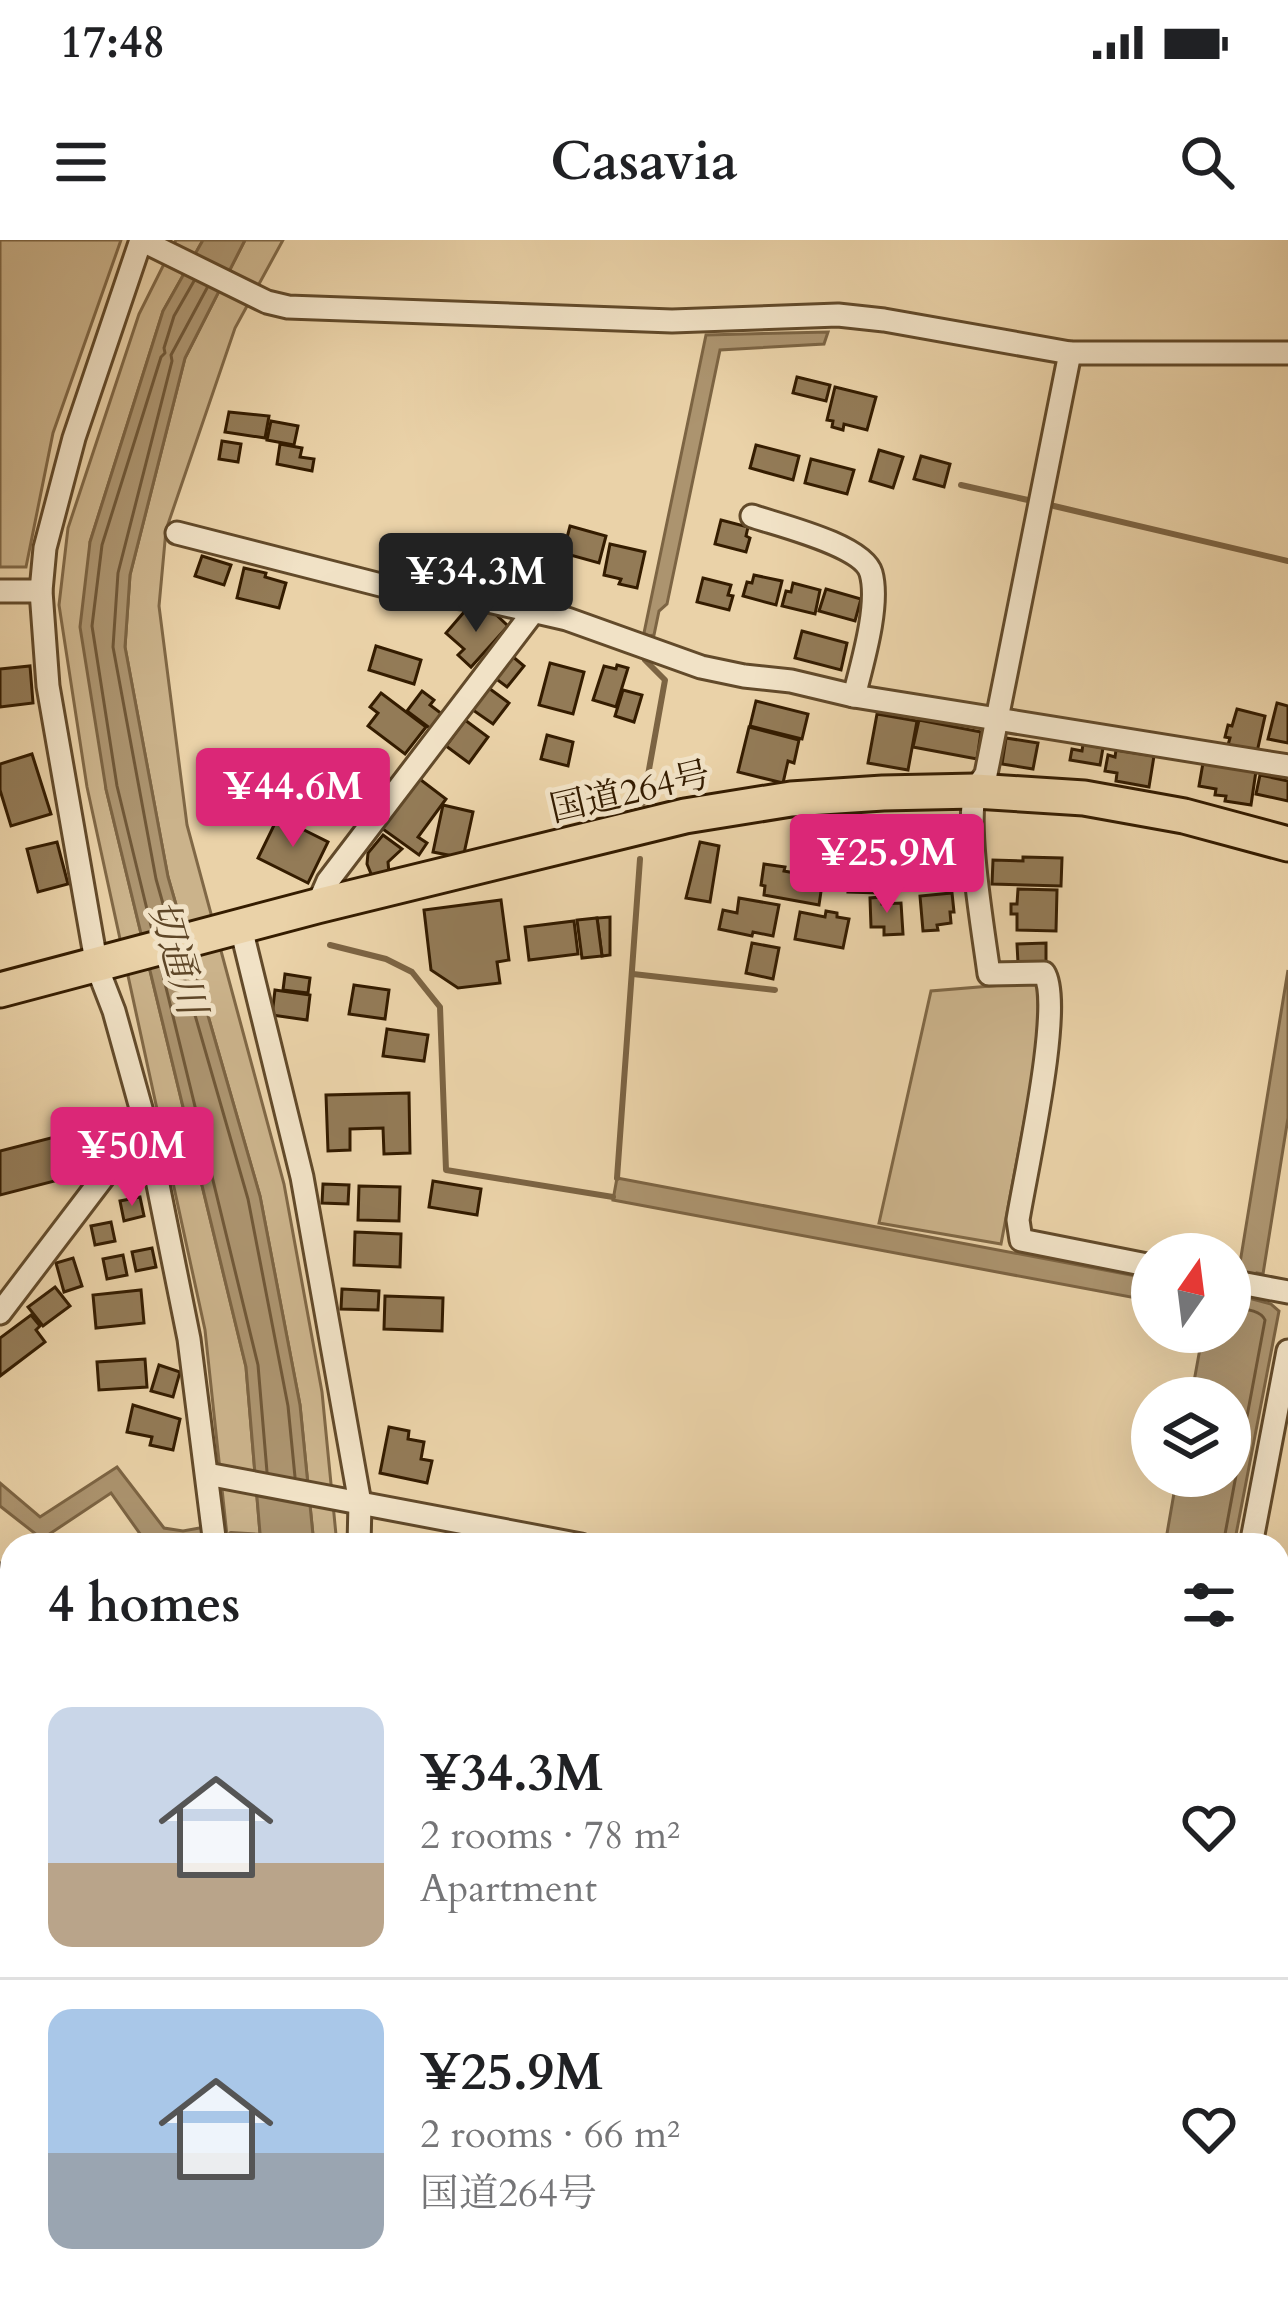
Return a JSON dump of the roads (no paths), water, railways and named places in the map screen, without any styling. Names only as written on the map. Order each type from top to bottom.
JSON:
[{"type":"highway","name":"国道264号","points":[[0,990],[316,906],[685,817],[791,799],[975,791],[1084,798],[1184,816],[1288,844]]},
{"type":"street","points":[[214,1533],[211,1475],[189,1340],[147,1130],[103,965],[48,686],[41,591],[45,548],[74,437],[141,240],[288,307],[672,321],[838,315],[1070,353],[1288,353]]},
{"type":"street","points":[[1070,353],[986,774],[975,791],[972,813],[989,974],[1044,973],[1050,981],[1051,1026],[1018,1220],[1021,1240],[1131,1262]]},
{"type":"street","points":[[752,516],[840,546],[871,571],[872,620],[854,696]]},
{"type":"street","points":[[177,532],[412,593],[534,610],[701,667],[1288,766]]},
{"type":"street","points":[[0,591],[41,591]]},
{"type":"street","points":[[316,906],[328,881],[534,610]]},
{"type":"street","points":[[241,928],[302,1177],[358,1533]]},
{"type":"street","points":[[0,1313],[127,1147],[147,1130]]},
{"type":"street","points":[[1251,1285],[1288,1292]]},
{"type":"street","points":[[1253,1533],[1288,1351]]},
{"type":"street","points":[[211,1475],[518,1533]]},
{"type":"water","name":"切通川","points":[[203,240],[245,240],[185,358],[130,575],[125,647],[168,877],[260,1196],[300,1405],[313,1533],[260,1533],[246,1367],[106,789],[80,627],[90,542],[163,311]]},
{"type":"water","points":[[828,332],[824,344],[720,350],[667,604],[659,611],[654,635],[644,633],[706,335]]},
{"type":"water","points":[[1288,970],[1288,1118],[1263,1274],[1257,1273],[1252,1299],[1279,1311],[1251,1457],[1251,1377],[1195,1377],[1199,1353],[1251,1353],[1251,1233],[1245,1233]]},
{"type":"water","points":[[617,1178],[1131,1275],[1131,1297],[613,1200]]},
{"type":"water","points":[[117,1467],[164,1528],[205,1527],[206,1533],[139,1533],[111,1493],[51,1533],[34,1533],[0,1506],[0,1483],[40,1517]]},
{"type":"water","points":[[1173,1497],[1243,1497],[1236,1533],[1167,1533]]},
{"type":"waterway","points":[[961,485],[1028,500]]},
{"type":"waterway","points":[[1054,506],[1288,561]]},
{"type":"waterway","points":[[643,803],[665,680],[645,660]]},
{"type":"waterway","points":[[617,1178],[640,859]]},
{"type":"waterway","points":[[330,945],[386,959],[412,972],[440,1007],[446,1170],[613,1197]]},
{"type":"waterway","points":[[633,974],[775,990]]}]
